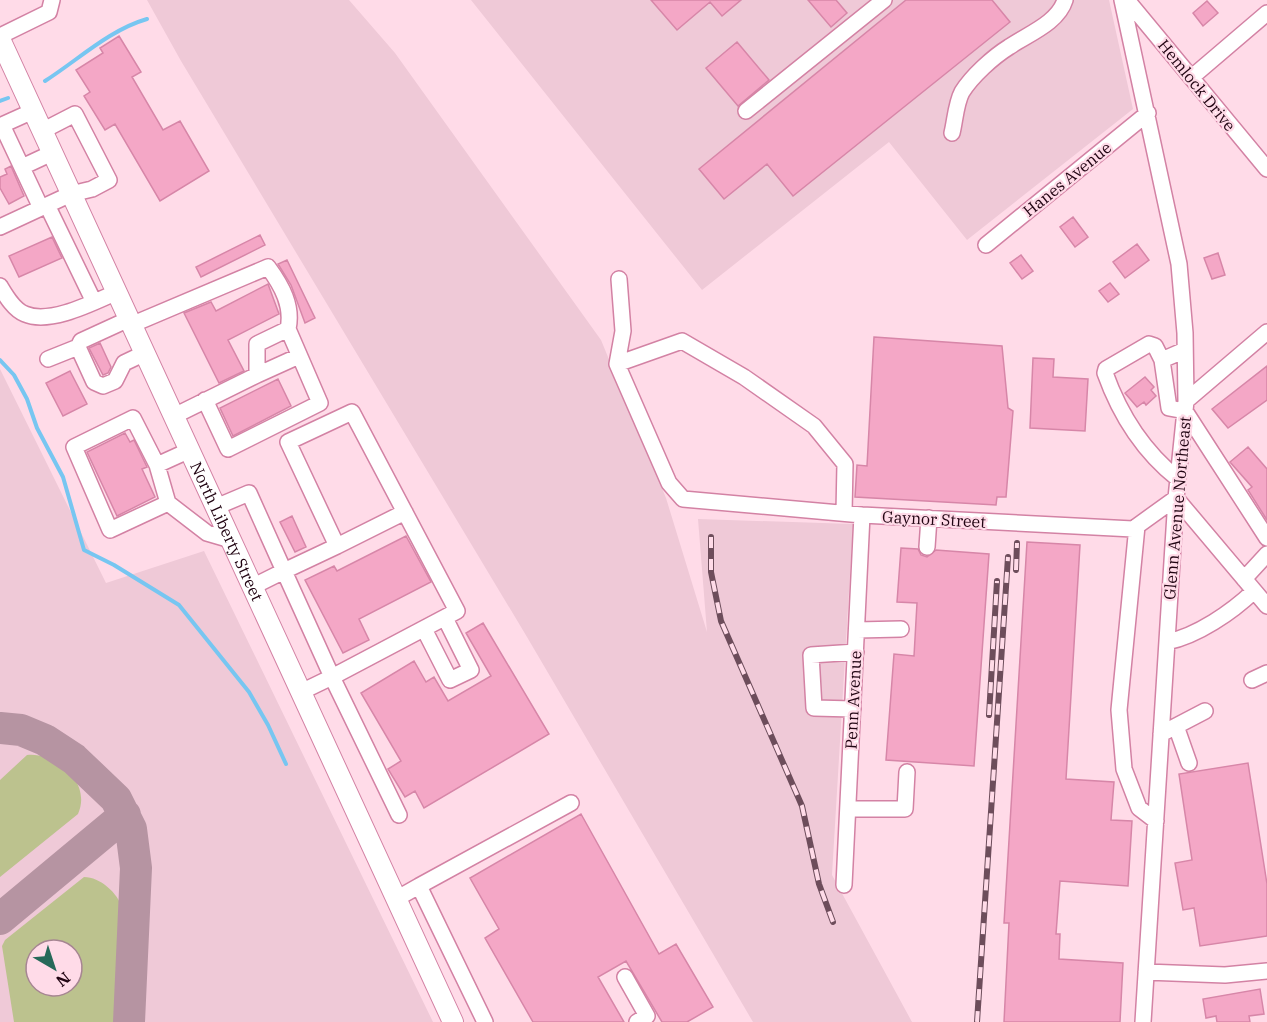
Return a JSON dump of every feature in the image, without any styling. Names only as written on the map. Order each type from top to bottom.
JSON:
[{"type":"main road","name":"North Liberty Street","points":[[0,38],[453,1022]]},
{"type":"street","points":[[0,38],[49,12],[52,0]]},
{"type":"street","points":[[746,111],[884,0]]},
{"type":"street","points":[[952,133],[961,93],[1007,48],[1046,25],[1063,8],[1065,0]]},
{"type":"street","name":"Glenn Avenue Northeast","points":[[1122,0],[1179,264],[1185,350],[1185,406],[1176,498],[1143,1022]]},
{"type":"street","name":"Hemlock Drive","points":[[1127,0],[1267,170]]},
{"type":"street","points":[[1192,77],[1267,13]]},
{"type":"street","points":[[33,111],[1,125],[94,302]]},
{"type":"street","name":"Hanes Avenue","points":[[986,245],[1148,113]]},
{"type":"street","points":[[0,227],[71,194],[92,189],[109,180],[75,114],[42,131]]},
{"type":"street","points":[[22,167],[52,153]]},
{"type":"street","points":[[48,358],[78,347],[86,338],[268,267],[278,281],[291,314],[288,329],[320,403],[228,449],[205,400]]},
{"type":"street","points":[[619,279],[623,330],[617,364],[682,341],[744,377],[814,426],[845,464],[844,513]]},
{"type":"street","points":[[0,286],[16,309],[35,317],[73,311],[117,292]]},
{"type":"street","points":[[257,375],[257,344],[288,329]]},
{"type":"street","points":[[1178,480],[1154,460],[1115,400],[1106,369],[1149,344],[1155,346],[1162,360],[1168,408],[1185,406],[1267,332]]},
{"type":"street","points":[[78,347],[98,386],[115,381],[124,363],[145,353]]},
{"type":"street","points":[[1162,360],[1185,350]]},
{"type":"street","points":[[174,416],[299,356]]},
{"type":"street","name":"Gaynor Street","points":[[617,364],[669,483],[683,499],[862,515],[1133,529],[1137,526]]},
{"type":"street","points":[[1185,406],[1267,538]]},
{"type":"street","points":[[301,692],[457,611],[352,412],[288,441],[337,546]]},
{"type":"street","points":[[168,503],[110,530],[74,447],[134,417],[157,465],[168,503],[207,533],[231,540]]},
{"type":"street","points":[[157,465],[190,450]]},
{"type":"street","points":[[216,507],[249,493],[332,677],[399,815]]},
{"type":"street","points":[[1156,821],[1139,808],[1124,769],[1119,710],[1137,526],[1176,498],[1267,606]]},
{"type":"street","points":[[252,587],[405,512]]},
{"type":"street","name":"Penn Avenue","points":[[844,885],[862,515]]},
{"type":"street","points":[[927,547],[929,518]]},
{"type":"street","points":[[1244,579],[1267,554]]},
{"type":"street","points":[[1167,642],[1189,635],[1235,607],[1254,591]]},
{"type":"street","points":[[424,629],[450,680],[471,670],[445,618]]},
{"type":"street","points":[[857,630],[902,629]]},
{"type":"street","points":[[853,709],[814,708],[811,655],[855,652]]},
{"type":"street","points":[[1252,681],[1267,673]]},
{"type":"street","points":[[1161,734],[1205,711]]},
{"type":"street","points":[[1176,726],[1189,763]]},
{"type":"street","points":[[848,809],[905,809],[907,772]]},
{"type":"street","points":[[396,899],[571,803]]},
{"type":"street","points":[[418,886],[485,1022]]},
{"type":"street","points":[[422,955],[447,945]]},
{"type":"street","points":[[1146,972],[1225,975],[1267,971]]},
{"type":"street","points":[[625,977],[647,1016],[637,1022]]},
{"type":"shaded area","points":[[147,0],[349,0],[395,53],[601,340],[666,498],[707,632],[698,519],[853,524],[832,875],[912,1022],[753,1022],[527,637],[181,61]]},
{"type":"shaded area","points":[[471,0],[1109,0],[1133,109],[967,240],[889,142],[702,290]]},
{"type":"shaded area","points":[[0,369],[106,583],[204,551],[433,1022],[0,1022]]},
{"type":"green space","points":[[27,755],[38,755],[60,764],[76,781],[81,802],[78,814],[0,877],[0,780]]},
{"type":"green space","points":[[84,877],[102,883],[117,897],[124,919],[119,1022],[14,1022],[2,946],[5,940]]},
{"type":"building","points":[[651,0],[741,0],[722,16],[710,2],[677,30]]},
{"type":"building","points":[[808,0],[836,0],[847,13],[831,27]]},
{"type":"building","points":[[906,0],[992,0],[1010,22],[793,196],[767,164],[724,199],[699,169]]},
{"type":"building","points":[[1207,1],[1218,13],[1203,26],[1193,13]]},
{"type":"building","points":[[119,36],[141,72],[132,77],[163,130],[180,121],[209,171],[160,201],[115,124],[105,130],[84,96],[90,92],[76,70],[103,53],[100,48]]},
{"type":"building","points":[[737,42],[769,80],[738,106],[706,68]]},
{"type":"building","points":[[11,166],[24,196],[9,204],[0,188],[0,177],[7,174],[5,169]]},
{"type":"building","points":[[1073,217],[1088,237],[1075,247],[1060,227]]},
{"type":"building","points":[[260,235],[265,245],[201,277],[196,267]]},
{"type":"building","points":[[52,237],[62,258],[19,277],[9,256]]},
{"type":"building","points":[[1137,244],[1149,260],[1125,278],[1113,262]]},
{"type":"building","points":[[1218,253],[1225,275],[1212,279],[1204,258]]},
{"type":"building","points":[[1021,255],[1033,271],[1022,279],[1010,263]]},
{"type":"building","points":[[287,260],[315,318],[305,323],[291,285],[278,264]]},
{"type":"building","points":[[1110,283],[1119,294],[1108,302],[1099,291]]},
{"type":"building","points":[[268,284],[279,314],[228,340],[244,371],[219,383],[184,313],[211,302],[216,311]]},
{"type":"building","points":[[874,337],[1002,346],[1008,408],[1013,411],[1006,497],[997,497],[996,505],[855,497],[857,465],[867,466]]},
{"type":"building","points":[[100,343],[111,367],[108,373],[103,375],[89,348]]},
{"type":"building","points":[[1033,358],[1054,359],[1053,377],[1088,379],[1085,431],[1030,428]]},
{"type":"building","points":[[1267,366],[1267,400],[1228,428],[1212,409]]},
{"type":"building","points":[[70,371],[87,404],[63,416],[46,383]]},
{"type":"building","points":[[1145,377],[1154,387],[1151,390],[1156,396],[1146,405],[1144,402],[1137,407],[1125,393]]},
{"type":"building","points":[[278,379],[291,406],[233,436],[220,408]]},
{"type":"building","points":[[125,433],[130,442],[134,440],[147,467],[142,469],[155,497],[117,516],[87,452]]},
{"type":"building","points":[[1248,447],[1267,469],[1267,520],[1248,490],[1252,487],[1230,462]]},
{"type":"building","points":[[292,516],[306,547],[295,552],[280,522]]},
{"type":"building","points":[[406,536],[431,582],[359,619],[369,640],[343,653],[305,580],[334,566],[337,571]]},
{"type":"building","points":[[1027,542],[1080,545],[1066,779],[1114,782],[1111,820],[1132,821],[1128,886],[1060,881],[1056,934],[1060,934],[1059,959],[1123,963],[1120,1022],[1004,1022],[1009,923],[1004,923]]},
{"type":"building","points":[[901,548],[918,549],[921,555],[927,557],[936,550],[989,554],[974,766],[886,760],[894,654],[914,656],[917,603],[897,602]]},
{"type":"building","points":[[483,623],[549,734],[424,808],[415,791],[405,797],[388,769],[401,761],[361,693],[414,661],[426,682],[434,677],[448,701],[491,676],[466,633]]},
{"type":"building","points":[[1248,763],[1267,884],[1267,936],[1200,946],[1194,908],[1183,910],[1175,863],[1192,860],[1179,774]]},
{"type":"building","points":[[581,814],[659,954],[676,944],[713,1007],[687,1022],[662,1022],[626,961],[598,977],[624,1022],[533,1022],[485,938],[499,929],[470,878]]},
{"type":"building","points":[[1260,989],[1264,1014],[1249,1016],[1250,1022],[1217,1022],[1216,1016],[1206,1018],[1203,999]]},
{"type":"waterway","points":[[45,81],[120,30],[147,19]]},
{"type":"waterway","points":[[0,101],[8,98]]},
{"type":"waterway","points":[[0,360],[14,375],[27,399],[37,428],[63,477],[84,550],[114,565],[179,605],[249,692],[268,725],[286,764]]},
{"type":"taxiway","points":[[0,728],[21,730],[45,740],[74,759],[116,799],[131,829],[136,868],[129,1022]]},
{"type":"taxiway","points":[[0,919],[125,815]]},
{"type":"railway","points":[[711,537],[711,572],[721,621],[802,806],[819,884],[833,922]]},
{"type":"railway","points":[[1016,570],[1017,543]]},
{"type":"railway","points":[[977,1022],[1008,557]]},
{"type":"railway","points":[[989,715],[997,581]]}]
